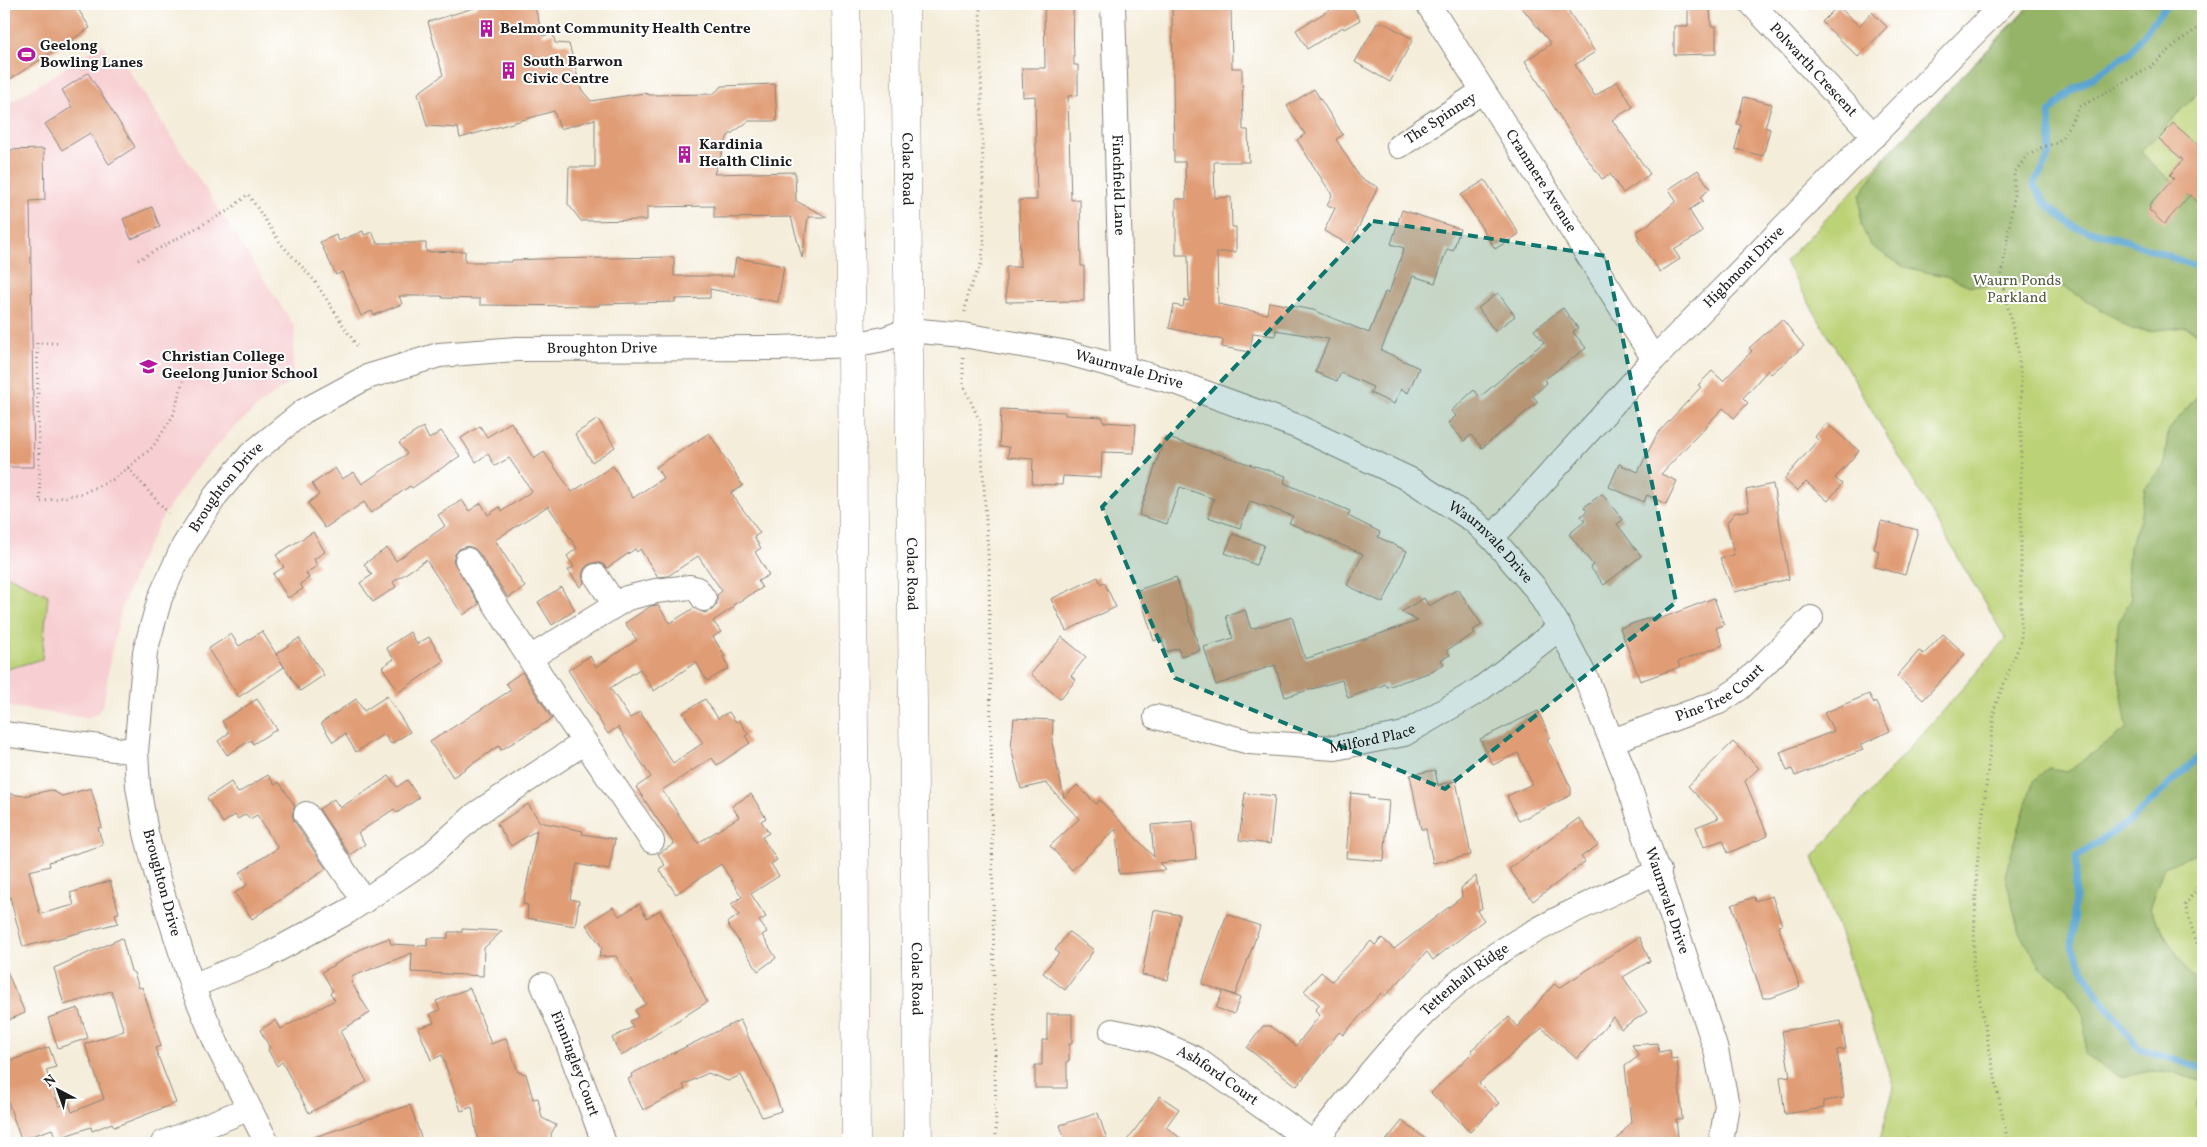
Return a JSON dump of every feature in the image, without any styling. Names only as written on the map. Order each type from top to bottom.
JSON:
[{"type":"highway","points":[[846,4],[852,345],[856,1143]]},
{"type":"highway","name":"Colac Road","points":[[905,4],[918,1143]]},
{"type":"street","name":"Finchfield Lane","points":[[1113,4],[1123,367]]},
{"type":"street","name":"Cranmere Avenue","points":[[1428,4],[1654,359]]},
{"type":"street","name":"Polwarth Crescent","points":[[1752,4],[1874,136]]},
{"type":"street","name":"Highmont Drive","points":[[1492,538],[1654,359],[2003,4]]},
{"type":"street","name":"The Spinney","points":[[1399,146],[1483,91]]},
{"type":"street","name":"Waurnvale Drive","points":[[884,339],[909,330],[963,335],[1068,353],[1181,384],[1296,426],[1410,480],[1474,521],[1492,538],[1536,589],[1560,628],[1586,678],[1626,774],[1716,1050],[1727,1105],[1722,1143]]},
{"type":"street","name":"Broughton Drive","points":[[267,1143],[217,1045],[192,986],[166,909],[146,833],[138,786],[136,752],[145,652],[160,598],[182,547],[216,495],[251,454],[304,411],[367,377],[439,356],[518,349],[779,348],[852,345],[884,339]]},
{"type":"street","points":[[467,560],[585,742],[652,841]]},
{"type":"street","points":[[596,576],[615,604]]},
{"type":"street","points":[[530,658],[615,604],[640,594],[690,587],[696,588],[704,599]]},
{"type":"street","name":"Pine Tree Court","points":[[1612,741],[1719,702],[1740,688],[1811,618]]},
{"type":"street","name":"Milford Place","points":[[1156,717],[1249,742],[1335,748],[1404,734],[1478,691],[1560,628]]},
{"type":"street","points":[[4,734],[136,752]]},
{"type":"street","points":[[192,986],[284,948],[364,901],[424,861],[476,814],[585,742]]},
{"type":"street","points":[[306,814],[364,901]]},
{"type":"street","name":"Tettenhall Ridge","points":[[1313,1143],[1390,1049],[1430,1008],[1475,970],[1503,950],[1572,912],[1658,871]]},
{"type":"street","name":"Finningley Court","points":[[543,984],[567,1041],[604,1143]]},
{"type":"street","name":"Ashford Court","points":[[1112,1031],[1152,1039],[1196,1059],[1313,1143]]},
{"type":"street","points":[[163,1143],[248,1109]]},
{"type":"path","points":[[980,4],[984,244],[981,264],[967,295],[963,335],[963,384],[980,422],[989,570],[996,1143]]},
{"type":"path","points":[[2008,1143],[1973,966],[1977,866],[1995,706],[2021,641],[2023,581],[2021,380],[2018,349],[2001,279],[2014,197],[2014,173],[2027,156],[2061,139],[2080,107],[2151,67],[2179,41],[2203,25]]},
{"type":"path","points":[[138,260],[231,209],[248,194],[281,244],[314,280],[358,348]]},
{"type":"path","points":[[57,343],[37,343],[40,502],[83,492],[114,479],[152,448],[173,416],[183,381]]},
{"type":"path","points":[[128,468],[168,513]]},
{"type":"path","points":[[2203,880],[2185,905],[2198,947],[2203,952]]},
{"type":"highlighted area","points":[[1373,221],[1606,256],[1676,602],[1445,789],[1175,678],[1102,507]]},
{"type":"shaded area","name":"Christian College Geelong Junior School","points":[[102,44],[111,58],[118,54],[295,327],[292,381],[263,402],[234,428],[196,468],[160,521],[138,565],[122,607],[111,653],[104,703],[98,713],[87,718],[4,706],[4,107]]},
{"type":"green space","name":"Waurn Ponds Parkland","points":[[2031,4],[2203,4],[2203,1143],[1879,1143],[1894,1087],[1813,857],[2006,639],[1785,262]]},
{"type":"green space","points":[[2032,4],[2203,4],[2203,87],[2141,152],[2157,169],[2203,206],[2203,336],[2186,327],[2149,331],[2132,329],[2071,291],[2042,277],[1999,286],[1970,286],[1949,277],[1904,267],[1870,245],[1861,225],[1860,195],[1887,155]]},
{"type":"green space","points":[[2203,389],[2203,851],[2164,867],[2149,909],[2189,974],[2203,986],[2203,1082],[2177,1074],[2152,1071],[2120,1077],[2085,1055],[2085,1017],[2067,988],[2042,969],[2019,932],[2005,875],[2033,781],[2048,768],[2069,771],[2127,728],[2116,657],[2118,623],[2132,597],[2127,576],[2129,547],[2140,520],[2145,488],[2164,466],[2168,431]]},
{"type":"green space","points":[[4,574],[48,595],[42,659],[4,670]]},
{"type":"green space","points":[[2203,1082],[2203,1127],[2197,1104]]},
{"type":"building","name":"Geelong Bowling Lanes","points":[[4,4],[75,4],[90,28],[4,83]]},
{"type":"building","points":[[479,4],[534,4],[543,36],[553,33],[555,43],[569,44],[581,89],[591,101],[644,93],[650,95],[713,94],[722,86],[775,84],[777,121],[749,121],[728,136],[714,174],[795,172],[796,201],[827,217],[808,217],[802,258],[791,217],[714,218],[714,206],[647,207],[647,220],[581,221],[568,204],[569,167],[595,167],[595,119],[560,129],[554,111],[460,138],[458,128],[427,126],[418,93],[443,75],[428,22],[477,7]]},
{"type":"building","points":[[1044,4],[1073,4],[1074,65],[1078,65],[1078,95],[1068,96],[1071,200],[1080,199],[1081,266],[1084,266],[1084,301],[1006,302],[1006,267],[1020,267],[1019,200],[1037,200],[1035,96],[1023,97],[1022,68],[1045,68]]},
{"type":"building","points":[[1172,4],[1231,4],[1232,68],[1242,68],[1243,130],[1248,130],[1249,162],[1214,162],[1215,198],[1231,197],[1232,227],[1236,227],[1236,252],[1217,252],[1218,304],[1267,314],[1269,302],[1313,310],[1369,333],[1385,292],[1389,293],[1404,248],[1391,244],[1402,210],[1460,229],[1453,251],[1447,249],[1435,283],[1413,276],[1381,350],[1419,368],[1408,393],[1401,389],[1394,404],[1370,393],[1373,387],[1341,373],[1337,381],[1315,372],[1329,339],[1276,330],[1275,336],[1253,333],[1250,352],[1222,347],[1223,340],[1169,328],[1174,305],[1183,307],[1184,300],[1189,301],[1188,255],[1176,255],[1176,199],[1186,199],[1185,162],[1174,162]]},
{"type":"building","points":[[1339,4],[1350,4],[1360,20],[1344,29],[1343,27],[1307,49],[1296,30]]},
{"type":"building","points":[[1519,4],[1564,4],[1595,52],[1575,65],[1595,96],[1617,81],[1633,107],[1612,120],[1650,174],[1623,193],[1610,174],[1602,179],[1579,147],[1525,61],[1551,44]]},
{"type":"building","points":[[1838,6],[1859,26],[1872,12],[1887,27],[1858,57],[1822,22]]},
{"type":"building","points":[[1688,8],[1710,8],[1711,26],[1716,26],[1716,54],[1674,55],[1674,26],[1688,26]]},
{"type":"building","points":[[1377,23],[1384,23],[1413,39],[1390,82],[1355,62]]},
{"type":"building","points":[[88,73],[135,147],[109,164],[90,133],[62,150],[45,124],[72,107],[62,90]]},
{"type":"building","points":[[1314,89],[1343,135],[1336,139],[1360,178],[1378,187],[1350,245],[1324,231],[1335,208],[1327,205],[1332,195],[1297,140],[1305,134],[1287,106]]},
{"type":"building","points":[[1744,97],[1772,104],[1765,127],[1770,129],[1763,156],[1735,149],[1741,125],[1737,124]]},
{"type":"building","points":[[2173,123],[2197,144],[2203,137],[2203,207],[2190,195],[2164,224],[2149,210],[2149,206],[2174,178],[2170,175],[2183,160],[2159,139]]},
{"type":"building","points":[[44,149],[45,200],[30,201],[34,467],[4,467],[4,150]]},
{"type":"building","points":[[1698,170],[1710,189],[1700,197],[1703,201],[1689,210],[1703,232],[1674,250],[1680,259],[1660,272],[1637,239],[1639,238],[1636,232],[1649,224],[1676,201],[1669,189]]},
{"type":"building","points":[[1485,180],[1519,234],[1495,249],[1461,195]]},
{"type":"building","points":[[152,207],[160,227],[131,239],[123,219]]},
{"type":"building","points":[[363,231],[364,235],[372,232],[377,243],[426,243],[426,252],[465,251],[465,262],[674,257],[674,276],[733,276],[736,258],[784,266],[778,302],[710,289],[710,298],[675,299],[675,302],[599,304],[599,306],[480,305],[480,299],[442,298],[442,296],[399,296],[402,304],[374,315],[372,311],[361,316],[342,272],[336,275],[320,242],[336,235],[339,241]]},
{"type":"building","points":[[1498,293],[1515,316],[1495,331],[1478,308]]},
{"type":"building","points":[[1563,308],[1578,328],[1573,332],[1586,348],[1544,380],[1547,383],[1533,396],[1538,402],[1482,448],[1471,435],[1464,441],[1448,423],[1456,416],[1451,411],[1474,390],[1480,397],[1544,342],[1534,330]]},
{"type":"building","points":[[1782,319],[1804,346],[1771,374],[1768,370],[1743,398],[1748,403],[1734,418],[1723,408],[1661,474],[1677,481],[1666,504],[1647,495],[1644,502],[1609,487],[1619,464],[1638,472],[1657,434],[1701,387],[1698,385],[1712,371],[1723,381],[1752,351],[1749,348]]},
{"type":"building","points":[[1001,409],[1065,412],[1065,415],[1103,417],[1103,422],[1136,424],[1134,453],[1102,452],[1101,478],[1063,476],[1062,485],[1032,484],[1033,459],[1008,457],[1009,447],[999,446]]},
{"type":"building","points":[[598,419],[615,447],[592,462],[575,434]]},
{"type":"building","points":[[511,422],[534,459],[544,452],[572,492],[613,466],[633,498],[663,478],[656,467],[709,433],[743,486],[731,493],[760,533],[754,537],[761,548],[755,552],[769,575],[758,581],[762,588],[733,605],[734,607],[713,621],[721,632],[713,637],[725,656],[723,657],[729,668],[707,681],[696,662],[654,691],[640,669],[610,688],[630,718],[640,712],[673,763],[703,743],[683,713],[705,699],[718,718],[729,712],[736,722],[739,720],[748,734],[745,736],[750,743],[717,765],[712,758],[662,790],[698,843],[739,817],[732,806],[751,794],[766,818],[761,821],[769,833],[762,837],[777,860],[771,864],[779,876],[751,894],[766,917],[759,921],[767,932],[762,935],[776,958],[758,971],[727,923],[739,915],[731,904],[742,897],[721,864],[676,894],[659,869],[665,865],[658,854],[674,844],[636,787],[651,777],[618,727],[608,734],[568,670],[590,656],[596,667],[637,640],[625,623],[651,606],[658,605],[670,623],[694,608],[705,613],[712,610],[717,604],[717,595],[722,591],[698,556],[668,576],[658,577],[640,549],[637,552],[635,549],[607,568],[603,564],[596,562],[588,565],[584,569],[582,576],[584,583],[580,587],[568,570],[574,567],[567,556],[577,548],[548,506],[495,540],[525,587],[508,598],[479,553],[474,548],[467,546],[459,549],[453,561],[479,604],[463,615],[426,560],[393,582],[396,587],[373,602],[360,583],[372,575],[364,564],[387,548],[396,561],[445,526],[438,515],[462,500],[469,511],[481,503],[488,515],[500,507],[502,511],[532,491],[509,458],[495,466],[488,454],[476,462],[461,438],[480,426],[487,437]]},
{"type":"building","points":[[1826,423],[1859,451],[1835,478],[1842,484],[1828,501],[1806,482],[1797,491],[1784,479],[1818,440],[1815,437]]},
{"type":"building","points":[[423,427],[429,439],[441,431],[460,456],[412,488],[410,486],[371,513],[364,502],[325,528],[308,503],[319,495],[312,484],[335,468],[342,479],[354,472],[362,484],[407,454],[399,443]]},
{"type":"building","points":[[1165,437],[1286,476],[1284,483],[1350,511],[1348,516],[1380,532],[1378,537],[1407,551],[1383,603],[1347,585],[1363,554],[1289,523],[1293,516],[1250,501],[1240,528],[1208,517],[1214,499],[1180,487],[1167,524],[1139,515]]},
{"type":"building","points":[[1773,484],[1789,579],[1734,592],[1720,558],[1734,555],[1727,523],[1734,513],[1749,510],[1746,490]]},
{"type":"building","points":[[1602,494],[1623,520],[1617,524],[1641,556],[1604,585],[1590,567],[1593,565],[1569,534],[1585,521],[1581,516],[1587,511],[1584,507]]},
{"type":"building","points":[[1881,521],[1918,530],[1905,575],[1875,567],[1879,551],[1874,549]]},
{"type":"building","points":[[313,532],[325,552],[314,559],[317,566],[306,573],[309,578],[300,584],[303,589],[288,598],[273,574],[284,567],[276,555]]},
{"type":"building","points":[[1233,534],[1264,545],[1256,565],[1225,553]]},
{"type":"building","points":[[1098,577],[1101,584],[1104,582],[1116,607],[1066,631],[1051,599]]},
{"type":"building","points":[[1176,577],[1200,650],[1181,656],[1178,648],[1166,652],[1162,638],[1154,641],[1138,590]]},
{"type":"building","points":[[561,587],[575,610],[552,625],[538,602]]},
{"type":"building","points":[[1458,589],[1482,625],[1473,630],[1475,633],[1447,650],[1450,655],[1441,660],[1444,664],[1428,673],[1387,687],[1386,684],[1348,698],[1342,680],[1285,697],[1275,665],[1216,685],[1204,647],[1233,638],[1226,616],[1245,610],[1251,629],[1292,617],[1305,659],[1418,621],[1401,612],[1424,598],[1429,606]]},
{"type":"building","points":[[1714,598],[1724,625],[1716,628],[1723,645],[1678,662],[1680,667],[1640,681],[1620,628],[1652,617],[1654,621]]},
{"type":"building","points":[[262,631],[284,667],[239,697],[208,649],[231,634],[239,646]]},
{"type":"building","points":[[410,632],[417,644],[429,637],[444,661],[399,692],[382,667],[394,659],[386,648]]},
{"type":"building","points":[[1943,634],[1965,654],[1923,700],[1897,676],[1919,651],[1924,654]]},
{"type":"building","points":[[1062,637],[1086,657],[1071,676],[1076,680],[1060,699],[1031,674]]},
{"type":"building","points":[[299,638],[324,675],[300,691],[276,654]]},
{"type":"building","points":[[522,672],[552,719],[501,750],[499,746],[453,777],[430,742],[511,690],[506,683]]},
{"type":"building","points":[[1869,694],[1874,703],[1875,701],[1890,731],[1860,745],[1863,750],[1795,776],[1792,769],[1787,771],[1780,752],[1834,731],[1824,713]]},
{"type":"building","points":[[387,696],[410,732],[391,744],[384,734],[356,752],[345,734],[333,742],[321,723],[356,699],[364,711]]},
{"type":"building","points":[[257,699],[277,729],[253,744],[251,740],[227,755],[218,741],[229,733],[222,721]]},
{"type":"building","points":[[1538,711],[1550,737],[1547,739],[1571,788],[1571,795],[1519,821],[1507,796],[1532,784],[1518,753],[1493,765],[1480,739]]},
{"type":"building","points":[[1014,718],[1053,720],[1052,743],[1064,798],[1077,785],[1096,804],[1100,800],[1154,857],[1151,825],[1193,821],[1196,859],[1159,863],[1166,870],[1119,874],[1116,829],[1072,870],[1050,846],[1079,819],[1046,783],[1021,789],[1011,747]]},
{"type":"building","points":[[1733,742],[1759,768],[1745,781],[1768,836],[1728,853],[1723,840],[1704,847],[1696,827],[1719,818],[1688,786]]},
{"type":"building","points":[[1435,770],[1438,785],[1456,781],[1471,855],[1433,863],[1426,829],[1421,829],[1410,775]]},
{"type":"building","points":[[268,775],[275,785],[279,782],[295,806],[292,814],[294,821],[326,869],[252,919],[235,893],[247,885],[239,873],[278,848],[257,815],[250,819],[246,814],[238,819],[235,815],[223,823],[207,798],[231,782],[238,793]]},
{"type":"building","points":[[389,776],[397,787],[407,780],[419,798],[397,813],[394,809],[358,833],[365,844],[350,855],[319,809],[334,799],[340,808]]},
{"type":"building","points":[[91,788],[102,827],[98,828],[103,845],[49,862],[50,866],[29,871],[40,914],[74,905],[70,893],[110,881],[119,913],[115,914],[118,923],[23,947],[4,874],[4,793],[24,796],[51,790],[62,796]]},
{"type":"building","points":[[1245,793],[1275,796],[1270,844],[1239,840]]},
{"type":"building","points":[[1351,793],[1368,795],[1368,798],[1389,800],[1384,861],[1346,858]]},
{"type":"building","points":[[528,804],[540,822],[583,831],[582,834],[615,839],[609,870],[577,864],[570,899],[579,901],[575,926],[527,918],[528,905],[523,904],[537,830],[511,846],[497,824]]},
{"type":"building","points":[[1579,818],[1598,845],[1581,857],[1585,862],[1533,901],[1509,869]]},
{"type":"building","points":[[1476,876],[1482,908],[1477,911],[1484,920],[1433,960],[1427,952],[1385,996],[1381,993],[1343,1035],[1339,1032],[1297,1086],[1247,1048],[1263,1026],[1270,1026],[1296,1046],[1320,1015],[1315,1010],[1320,1005],[1304,991],[1321,972],[1332,981],[1371,941],[1375,945],[1382,938],[1394,949],[1462,897],[1461,888]]},
{"type":"building","points":[[1772,896],[1782,925],[1778,926],[1800,987],[1771,998],[1763,998],[1732,905],[1754,897],[1755,901]]},
{"type":"building","points":[[639,904],[647,918],[660,910],[707,1002],[621,1056],[612,1038],[633,1027],[630,1021],[638,1017],[635,1010],[646,1004],[616,956],[599,957],[602,947],[586,925],[613,907],[619,916]]},
{"type":"building","points":[[1154,910],[1180,915],[1168,980],[1142,975]]},
{"type":"building","points":[[1227,914],[1260,926],[1235,995],[1202,984]]},
{"type":"building","points":[[462,929],[502,931],[484,948],[483,976],[411,972],[412,953],[351,977],[353,980],[351,982],[370,1013],[340,1031],[367,1082],[309,1113],[282,1062],[277,1066],[260,1030],[276,1020],[281,1029],[335,1000],[330,993],[333,991],[322,972],[363,948],[389,938],[391,944],[427,946],[427,938],[448,938],[448,932],[462,932]]},
{"type":"building","points":[[1069,932],[1094,950],[1065,990],[1043,973],[1059,953],[1055,950]]},
{"type":"building","points":[[1639,937],[1650,961],[1623,977],[1647,1012],[1621,1029],[1613,1017],[1577,1059],[1542,1028],[1479,1083],[1499,1103],[1470,1132],[1431,1093],[1473,1052],[1471,1050],[1509,1017],[1517,1027],[1554,984],[1559,988]]},
{"type":"building","points":[[122,938],[131,971],[134,973],[139,988],[142,987],[161,1046],[155,1048],[176,1103],[114,1127],[112,1123],[92,1131],[91,1127],[56,1139],[52,1129],[21,1140],[4,1090],[4,1063],[49,1047],[56,1067],[46,1070],[59,1106],[69,1103],[72,1112],[104,1099],[85,1044],[124,1031],[111,991],[64,1005],[54,968]]},
{"type":"building","points":[[4,965],[25,1013],[4,1022]]},
{"type":"building","points":[[470,988],[491,1044],[506,1038],[518,1072],[526,1074],[533,1099],[538,1098],[542,1118],[556,1125],[551,1134],[552,1143],[478,1143],[472,1107],[461,1111],[442,1055],[431,1060],[418,1028],[434,1023],[430,1014],[440,1010],[436,1001]]},
{"type":"building","points":[[1223,991],[1240,998],[1234,1014],[1216,1008]]},
{"type":"building","points":[[78,1008],[88,1038],[58,1048],[48,1018]]},
{"type":"building","points":[[1047,1014],[1072,1014],[1072,1044],[1069,1044],[1069,1061],[1067,1061],[1067,1088],[1035,1088],[1035,1065],[1042,1065],[1042,1040],[1047,1040]]},
{"type":"building","points":[[740,1020],[773,1087],[781,1111],[762,1117],[741,1075],[728,1081],[708,1073],[683,1085],[685,1089],[643,1110],[628,1079],[632,1077],[631,1074]]},
{"type":"building","points":[[1841,1021],[1846,1049],[1837,1050],[1844,1098],[1823,1101],[1824,1108],[1785,1114],[1780,1077],[1790,1076],[1782,1031]]},
{"type":"building","points":[[1657,1043],[1659,1052],[1670,1050],[1671,1059],[1677,1058],[1682,1119],[1676,1119],[1678,1137],[1614,1143],[1631,1122],[1625,1066],[1639,1056],[1632,1045]]},
{"type":"building","points":[[1160,1096],[1179,1109],[1166,1127],[1187,1143],[1125,1143]]},
{"type":"building","points":[[410,1105],[423,1143],[306,1143],[306,1140]]},
{"type":"building","points":[[1098,1113],[1108,1143],[1066,1143],[1060,1125]]},
{"type":"building","points":[[1402,1121],[1431,1143],[1384,1143]]},
{"type":"waterway","points":[[2167,4],[2130,53],[2070,92],[2049,113],[2050,150],[2044,167],[2033,184],[2046,204],[2074,227],[2128,241],[2203,269]]},
{"type":"waterway","points":[[2203,753],[2130,821],[2077,856],[2072,947],[2096,993],[2139,1048],[2203,1069]]},
{"type":"place","name":"Belmont Community Health Centre","points":[[486,29]]},
{"type":"place","name":"Geelong Bowling Lanes","points":[[26,55]]},
{"type":"place","name":"South Barwon Civic Centre","points":[[509,71]]},
{"type":"place","name":"Kardinia Health Clinic","points":[[685,154]]},
{"type":"place","name":"Christian College Geelong Junior School","points":[[148,366]]}]
